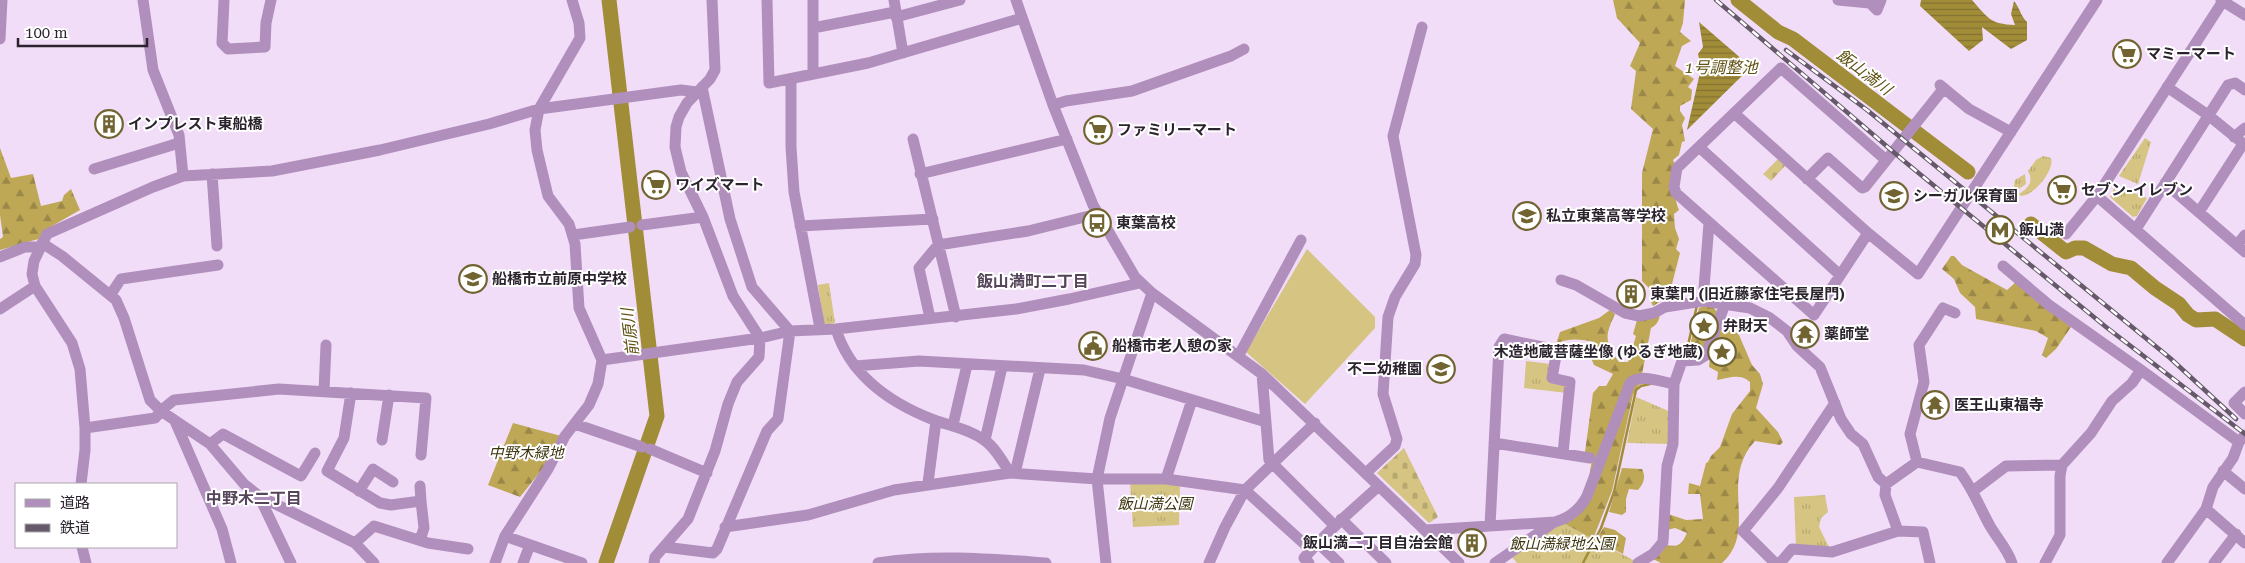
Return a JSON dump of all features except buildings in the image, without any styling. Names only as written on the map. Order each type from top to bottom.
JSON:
[{"type":"street","points":[[0,39],[2,0]]},
{"type":"street","points":[[143,0],[153,70],[179,136],[183,176]]},
{"type":"street","points":[[224,0],[222,43],[228,49],[265,47],[266,23],[271,0]]},
{"type":"street","points":[[495,563],[497,553],[506,536],[548,469],[565,436],[589,405],[595,391],[602,360],[579,308],[575,244],[569,224],[548,196],[541,172],[535,130],[539,109],[580,38],[579,23],[572,0]]},
{"type":"street","points":[[654,563],[655,557],[688,519],[707,473],[737,382],[759,357],[760,338],[733,296],[703,217],[681,172],[675,147],[676,127],[679,117],[687,103],[715,70],[712,0]]},
{"type":"street","points":[[767,0],[768,83],[868,63],[1022,18]]},
{"type":"street","points":[[813,0],[813,74]]},
{"type":"street","points":[[813,28],[895,10],[960,0]]},
{"type":"street","points":[[1016,0],[1053,105],[1097,214],[1130,270],[1140,283],[1262,374],[1460,563]]},
{"type":"street","points":[[1838,0],[1873,1]]},
{"type":"street","points":[[1734,113],[1868,233],[1918,274],[2097,0]]},
{"type":"street","points":[[2066,234],[2097,196],[2222,1],[2245,15]]},
{"type":"street","points":[[895,10],[903,53]]},
{"type":"street","points":[[1366,473],[1395,446],[1397,439],[1383,394],[1388,317],[1394,298],[1415,264],[1416,256],[1392,136],[1422,27]]},
{"type":"street","points":[[1053,105],[1066,101],[1132,91],[1244,50]]},
{"type":"street","points":[[1868,233],[1814,315],[1676,193],[1674,187],[1678,168],[1781,68],[1886,160]]},
{"type":"street","points":[[791,79],[794,192],[820,328]]},
{"type":"street","points":[[2136,229],[2228,85],[2235,83],[2245,90]]},
{"type":"street","points":[[1807,179],[1828,158],[1864,188],[1942,87],[1969,109],[2011,132]]},
{"type":"street","points":[[2167,87],[2208,114],[2241,142]]},
{"type":"street","points":[[81,483],[85,450],[85,428],[80,369],[72,344],[35,286],[32,268],[41,245],[48,234],[153,187],[183,176],[272,171],[380,150],[489,124],[539,109],[620,97],[681,90],[699,90]]},
{"type":"street","points":[[664,547],[714,553],[767,431],[778,419],[790,331],[752,287],[730,219],[699,90]]},
{"type":"street","points":[[2199,212],[2241,142],[2245,128]]},
{"type":"street","points":[[912,139],[956,317]]},
{"type":"street","points":[[920,174],[1067,139]]},
{"type":"street","points":[[94,169],[179,143]]},
{"type":"street","points":[[1699,147],[1840,275]]},
{"type":"street","points":[[212,174],[217,246]]},
{"type":"street","points":[[2165,183],[2241,249],[2245,236]]},
{"type":"street","points":[[2097,196],[2244,323]]},
{"type":"street","points":[[930,318],[919,268],[938,245],[1028,231],[1097,214]]},
{"type":"street","points":[[572,235],[703,217]]},
{"type":"street","points":[[800,226],[933,219]]},
{"type":"street","points":[[1703,301],[1709,223]]},
{"type":"street","points":[[1239,355],[1301,240]]},
{"type":"street","points":[[0,257],[25,248],[41,245],[62,256],[110,294],[116,300],[124,318],[150,400],[161,411],[210,444],[244,484],[259,496],[354,543],[374,563]]},
{"type":"street","points":[[110,294],[121,279],[218,265]]},
{"type":"street","points":[[2003,266],[2049,306],[2242,438],[2234,458],[2223,471],[2213,488],[2206,509],[2168,563]]},
{"type":"street","points":[[1561,280],[1576,285],[1625,313],[1639,316],[1654,313],[1665,307],[1703,301],[1750,308],[1761,312],[1787,331],[1796,346],[1820,367],[1841,419],[1851,434],[1863,444],[1878,476],[1886,484]]},
{"type":"street","points":[[602,360],[760,338],[790,331],[820,328],[836,329],[930,318],[956,317],[1069,299],[1140,283]]},
{"type":"street","points":[[0,309],[35,286]]},
{"type":"street","points":[[1106,563],[1097,479],[1110,418],[1152,293]]},
{"type":"street","points":[[1638,563],[1653,554],[1663,542],[1668,466],[1673,444],[1674,384],[1682,361],[1698,360],[1706,355],[1725,304]]},
{"type":"street","points":[[1917,462],[1910,434],[1924,382],[1919,345],[1943,308],[1954,313]]},
{"type":"street","points":[[836,329],[841,345],[855,366],[868,381],[886,396],[936,421],[953,425],[985,440],[1013,473]]},
{"type":"street","points":[[1490,526],[1499,347],[1504,339],[1557,350],[1552,378],[1570,382],[1563,453]]},
{"type":"street","points":[[324,391],[326,345]]},
{"type":"street","points":[[855,366],[919,361],[1084,370],[1122,379],[1266,422]]},
{"type":"street","points":[[953,425],[967,365]]},
{"type":"street","points":[[985,440],[1002,367]]},
{"type":"street","points":[[1013,473],[1040,369]]},
{"type":"street","points":[[2045,563],[2060,535],[2060,476],[2062,465],[2091,434],[2112,402],[2132,383],[2141,370]]},
{"type":"street","points":[[1262,374],[1269,460],[1337,522],[1386,563]]},
{"type":"street","points":[[1495,563],[1554,522],[1574,513],[1585,501],[1630,383],[1635,378],[1674,384]]},
{"type":"street","points":[[85,428],[156,418],[174,400],[279,389],[389,395],[426,398],[421,455]]},
{"type":"street","points":[[2245,392],[2234,403],[2245,414]]},
{"type":"street","points":[[351,393],[344,438],[327,471],[380,503],[391,505],[421,501]]},
{"type":"street","points":[[382,440],[389,395]]},
{"type":"street","points":[[1166,479],[1192,400]]},
{"type":"street","points":[[1775,563],[1742,531],[1778,488],[1835,403]]},
{"type":"street","points":[[175,420],[222,529],[231,563]]},
{"type":"street","points":[[928,483],[936,421]]},
{"type":"street","points":[[1209,563],[1224,527],[1245,490],[1315,423]]},
{"type":"street","points":[[574,424],[646,448],[707,473]]},
{"type":"street","points":[[210,444],[223,434],[301,476],[315,453]]},
{"type":"street","points":[[1494,443],[1590,458]]},
{"type":"street","points":[[1898,530],[1885,495],[1886,484],[1917,462],[1960,472],[1974,491],[1989,525],[2012,563]]},
{"type":"street","points":[[1974,491],[2006,466],[2062,465]]},
{"type":"street","points":[[359,491],[373,470],[393,482]]},
{"type":"street","points":[[2223,471],[2245,489]]},
{"type":"street","points":[[725,527],[808,515],[894,490],[928,483],[1013,473],[1097,479],[1166,479],[1245,490],[1314,546],[1339,563]]},
{"type":"street","points":[[420,486],[424,528],[420,540]]},
{"type":"street","points":[[1308,563],[1304,558],[1314,546],[1337,522],[1379,486]]},
{"type":"street","points":[[259,496],[291,563]]},
{"type":"street","points":[[2206,509],[2245,543]]},
{"type":"street","points":[[1426,530],[1554,522]]},
{"type":"street","points":[[354,543],[374,526],[420,540],[468,549]]},
{"type":"street","points":[[1780,563],[1792,549],[1832,552],[1898,530],[1923,532],[1930,563]]},
{"type":"street","points":[[2214,563],[2236,534]]},
{"type":"street","points":[[506,536],[582,563]]},
{"type":"street","points":[[523,563],[530,545]]},
{"type":"street","points":[[82,548],[86,563]]},
{"type":"street","points":[[878,563],[909,558],[939,557],[1046,563]]},
{"type":"green space","points":[[1613,0],[1685,0],[1683,23],[1680,32],[1691,41],[1682,46],[1675,66],[1694,79],[1688,87],[1692,90],[1691,100],[1680,106],[1680,111],[1685,118],[1682,125],[1685,141],[1682,142],[1679,155],[1673,160],[1676,171],[1676,196],[1679,210],[1674,214],[1675,228],[1679,239],[1676,249],[1680,253],[1671,288],[1675,298],[1661,301],[1653,306],[1651,302],[1654,293],[1642,281],[1642,173],[1653,129],[1631,109],[1636,71],[1630,66],[1640,43],[1617,18]]},
{"type":"green space","points":[[2145,138],[2151,142],[2138,184],[2119,176]]},
{"type":"green space","points":[[0,148],[11,178],[33,174],[41,206],[62,201],[64,195],[71,189],[80,210],[52,226],[42,238],[0,250],[0,239],[3,237],[0,215]]},
{"type":"green space","points":[[2043,156],[2051,158],[2050,169],[2047,175],[2032,192],[2021,196],[2019,194],[2030,182],[2028,171],[2036,160]]},
{"type":"green space","points":[[1778,159],[1785,166],[1771,181],[1763,174]]},
{"type":"green space","points":[[2025,174],[2026,184],[2016,191],[2014,186],[2015,180]]},
{"type":"green space","points":[[2115,186],[2147,198],[2137,216],[2133,217],[2110,197]]},
{"type":"green space","points":[[1307,249],[1375,317],[1375,328],[1305,404],[1246,352]]},
{"type":"green space","points":[[1951,256],[1954,256],[1962,265],[2007,290],[2016,282],[2071,327],[2056,349],[2046,358],[2042,355],[2048,338],[2036,331],[1976,319],[1975,307],[1960,293],[1954,279],[1942,269]]},
{"type":"green space","points":[[829,283],[835,323],[824,325],[818,285]]},
{"type":"green space","points":[[1704,306],[1714,308],[1717,312],[1707,345],[1700,353],[1697,353],[1691,341],[1699,308]]},
{"type":"green space","points":[[1610,310],[1615,314],[1609,328],[1608,338],[1611,349],[1619,362],[1628,362],[1636,336],[1633,334],[1637,320],[1660,314],[1655,326],[1651,328],[1642,374],[1632,376],[1589,477],[1593,455],[1585,452],[1593,393],[1599,386],[1606,386],[1613,374],[1594,365],[1591,358],[1595,342],[1571,340],[1556,344],[1560,332],[1599,318]]},
{"type":"green space","points":[[1724,328],[1733,330],[1739,335],[1752,365],[1760,374],[1763,384],[1756,408],[1778,432],[1783,442],[1780,445],[1755,441],[1744,456],[1739,472],[1738,536],[1733,550],[1722,563],[1661,563],[1653,559],[1664,545],[1678,545],[1683,541],[1687,533],[1675,528],[1667,530],[1668,514],[1686,520],[1703,519],[1700,494],[1688,494],[1689,483],[1700,486],[1706,463],[1720,447],[1732,414],[1750,391],[1750,382],[1746,379],[1734,377],[1717,380],[1718,372],[1709,367],[1710,356],[1713,354],[1726,365],[1729,360],[1725,357],[1726,350],[1718,347],[1716,343],[1721,330]]},
{"type":"green space","points":[[1526,361],[1551,364],[1549,379],[1567,385],[1567,393],[1524,388]]},
{"type":"green space","points":[[1637,382],[1646,383],[1639,385],[1633,395],[1612,491],[1593,539],[1563,523],[1576,516],[1631,388]]},
{"type":"green space","points":[[1636,397],[1671,412],[1670,444],[1627,443]]},
{"type":"green space","name":"中野木緑地","points":[[513,423],[561,436],[544,467],[520,497],[488,485]]},
{"type":"green space","points":[[1404,448],[1438,517],[1429,523],[1377,473]]},
{"type":"green space","points":[[1622,468],[1642,469],[1644,477],[1638,490],[1629,489],[1626,499],[1626,512],[1622,515],[1609,512]]},
{"type":"green space","name":"飯山満公園","points":[[1130,482],[1180,483],[1179,525],[1133,527]]},
{"type":"green space","points":[[1825,495],[1828,512],[1821,518],[1819,527],[1829,547],[1796,546],[1794,497]]},
{"type":"green space","name":"飯山満緑地公園","points":[[1563,523],[1635,561],[1634,563],[1517,563],[1511,556]]},
{"type":"green space","points":[[1604,527],[1615,530],[1626,538],[1623,554],[1596,540]]},
{"type":"water","points":[[1921,0],[1972,0],[1990,19],[2000,23],[2015,25],[2011,14],[2014,1],[2027,22],[2027,40],[2011,49],[1982,27],[1983,40],[1969,51],[1920,6]]},
{"type":"water","name":"1号調整池","points":[[1699,22],[1751,67],[1687,130],[1701,68],[1698,54],[1703,47]]},
{"type":"waterway","name":"前原川","points":[[606,563],[657,416],[609,0]]},
{"type":"waterway","name":"飯山満川","points":[[1738,0],[1778,32],[1793,39],[1968,172]]},
{"type":"waterway","name":"飯山満川","points":[[2031,224],[2066,252],[2075,248],[2084,248],[2112,264],[2131,268],[2155,288],[2179,304],[2188,315],[2196,320],[2215,319],[2245,339]]},
{"type":"waterway","points":[[1686,354],[1697,305]]},
{"type":"waterway","points":[[1583,563],[1601,528],[1614,492],[1636,390],[1641,386],[1650,384]]},
{"type":"railway","points":[[1716,0],[1904,161],[2106,327],[2245,434]]},
{"type":"railway","points":[[1786,50],[1867,110],[2170,358],[2236,419]]},
{"type":"place","name":"マミーマート","points":[[2127,54]]},
{"type":"place","name":"インプレスト東船橋","points":[[109,124]]},
{"type":"place","name":"ファミリーマート","points":[[1098,130]]},
{"type":"place","name":"ワイズマート","points":[[656,185]]},
{"type":"place","name":"セブン-イレブン","points":[[2062,190]]},
{"type":"place","name":"シーガル保育園","points":[[1894,196]]},
{"type":"place","name":"私立東葉高等学校","points":[[1527,216]]},
{"type":"place","name":"東葉高校","points":[[1097,223]]},
{"type":"place","name":"飯山満","points":[[2000,230]]},
{"type":"place","name":"船橋市立前原中学校","points":[[473,279]]},
{"type":"place","name":"東葉門 (旧近藤家住宅長屋門)","points":[[1631,294]]},
{"type":"place","name":"弁財天","points":[[1704,326]]},
{"type":"place","name":"薬師堂","points":[[1805,334]]},
{"type":"place","name":"船橋市老人憩の家","points":[[1093,346]]},
{"type":"place","name":"木造地蔵菩薩坐像 (ゆるぎ地蔵)","points":[[1722,352]]},
{"type":"place","name":"不二幼稚園","points":[[1441,369]]},
{"type":"place","name":"医王山東福寺","points":[[1935,405]]},
{"type":"place","name":"飯山満二丁目自治会館","points":[[1472,543]]},
{"type":"district","name":"飯山満町二丁目","points":[[1033,281]]},
{"type":"district","name":"中野木二丁目","points":[[254,498]]}]
